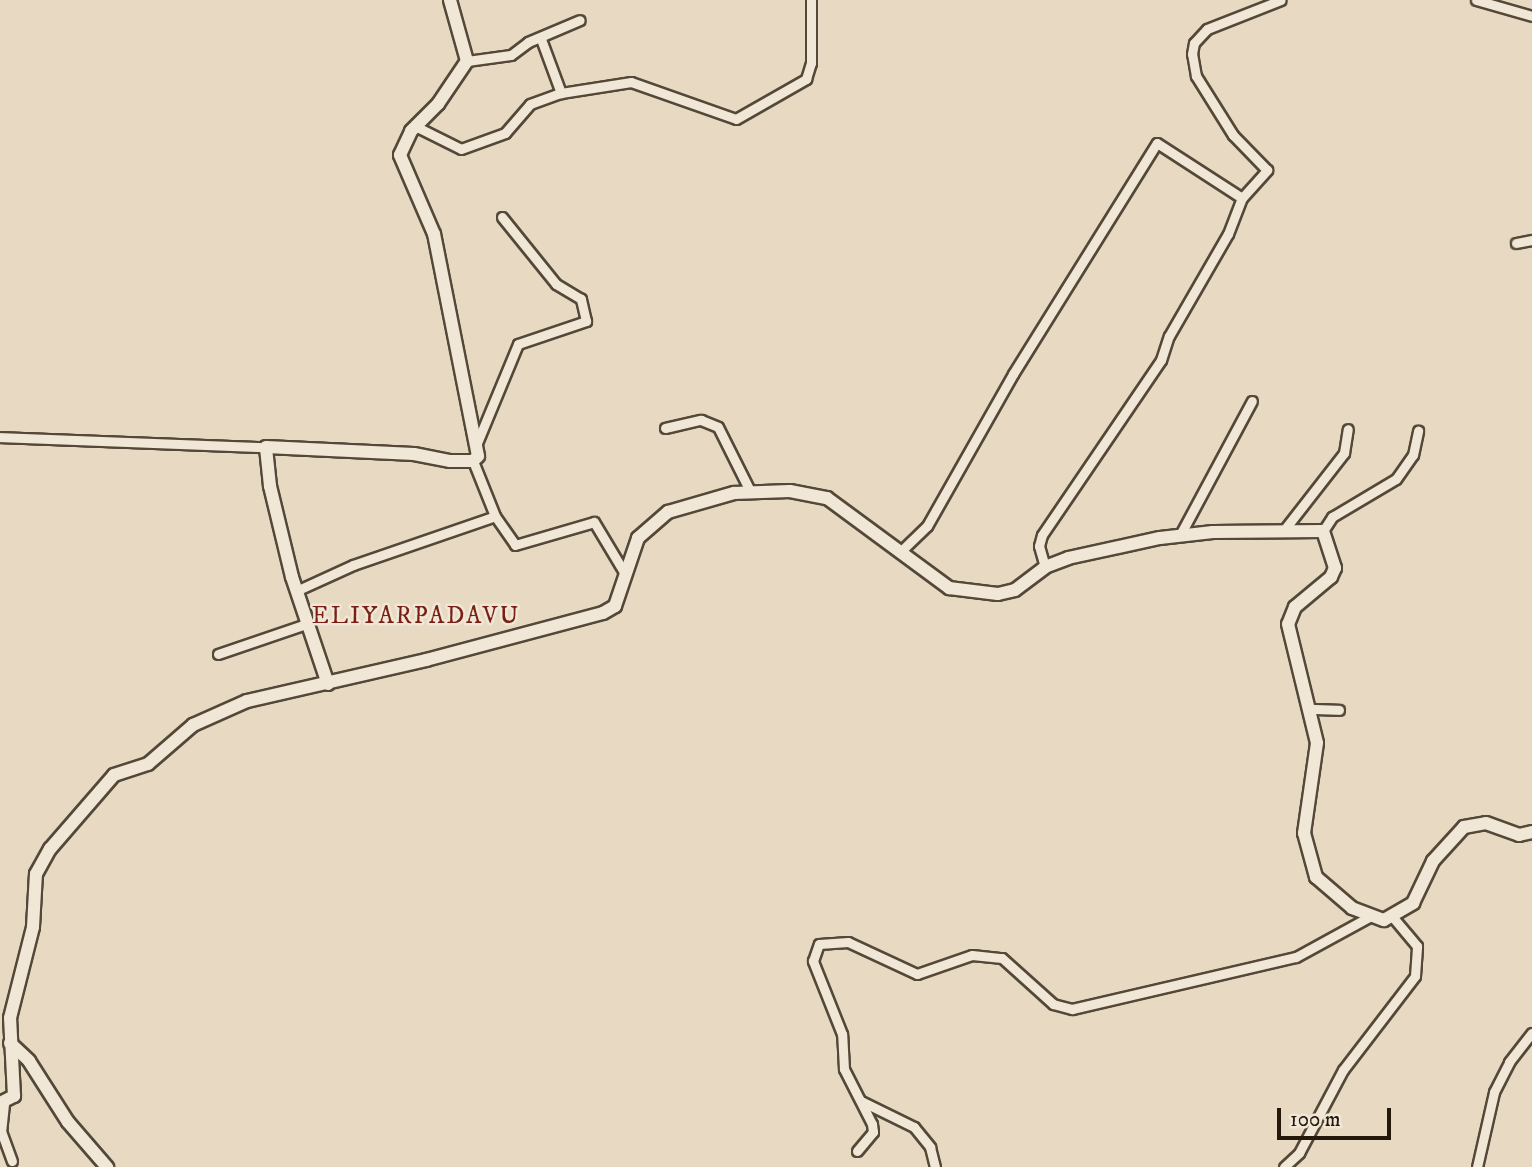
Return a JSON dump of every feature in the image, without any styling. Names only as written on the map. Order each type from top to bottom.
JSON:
[{"type":"main road","points":[[328,684],[296,591],[270,486],[266,447],[473,461],[478,456],[433,234],[400,155],[415,126],[438,104],[467,61],[450,0]]},
{"type":"main road","points":[[2,1104],[13,1096],[10,1043],[13,993],[33,927],[36,874],[89,800],[114,775],[148,764],[215,713],[603,613],[615,606],[624,572],[639,538],[668,512],[750,491],[790,491],[827,498],[949,588],[981,593],[1014,590],[1045,567],[1100,550],[1180,535],[1323,531],[1335,568],[1331,577],[1295,607],[1288,624],[1296,664],[1312,709],[1317,743],[1304,833],[1316,877],[1334,896],[1371,916],[1393,917],[1413,903],[1433,860],[1464,827],[1486,823],[1519,835],[1532,832]]},
{"type":"main road","points":[[10,1043],[29,1061],[68,1122],[107,1167]]},
{"type":"street","points":[[415,126],[461,149],[505,133],[530,104],[561,93],[631,82],[736,119],[806,79],[811,63],[811,0]]},
{"type":"street","points":[[1045,567],[1039,546],[1042,535],[1161,360],[1169,335],[1228,234],[1242,198],[1267,170],[1233,135],[1196,76],[1194,43],[1214,26],[1281,0]]},
{"type":"street","points":[[1476,0],[1532,16]]},
{"type":"street","points":[[467,61],[511,55],[580,20]]},
{"type":"street","points":[[541,39],[561,93]]},
{"type":"street","points":[[900,552],[927,526],[1013,374],[1157,143],[1242,198]]},
{"type":"street","points":[[477,443],[518,344],[586,321],[580,299],[556,284],[502,217]]},
{"type":"street","points":[[1516,243],[1532,240]]},
{"type":"street","points":[[1180,535],[1252,401]]},
{"type":"street","points":[[665,428],[701,420],[719,427],[750,491]]},
{"type":"street","points":[[1284,530],[1344,453],[1348,429]]},
{"type":"street","points":[[1323,531],[1332,517],[1396,479],[1413,455],[1418,431]]},
{"type":"street","points":[[0,437],[266,447]]},
{"type":"street","points":[[473,461],[495,516],[515,545],[594,522],[624,572]]},
{"type":"street","points":[[296,591],[354,565],[495,516]]},
{"type":"street","points":[[218,654],[306,624]]},
{"type":"street","points":[[1312,709],[1339,710]]},
{"type":"street","points":[[857,1151],[873,1132],[844,1069],[842,1034],[815,970],[814,952],[819,944],[848,942],[917,974],[972,955],[1002,958],[1054,1004],[1072,1009],[1296,957],[1371,916]]},
{"type":"street","points":[[1284,1167],[1299,1153],[1343,1070],[1415,976],[1417,946],[1393,917]]},
{"type":"street","points":[[1477,1167],[1494,1092],[1509,1062],[1532,1033]]},
{"type":"street","points":[[861,1101],[914,1127],[930,1147],[935,1167]]},
{"type":"street","points":[[2,1104],[1,1131],[12,1161]]},
{"type":"district","name":"ELIYARPADAVU","points":[[416,617]]}]
